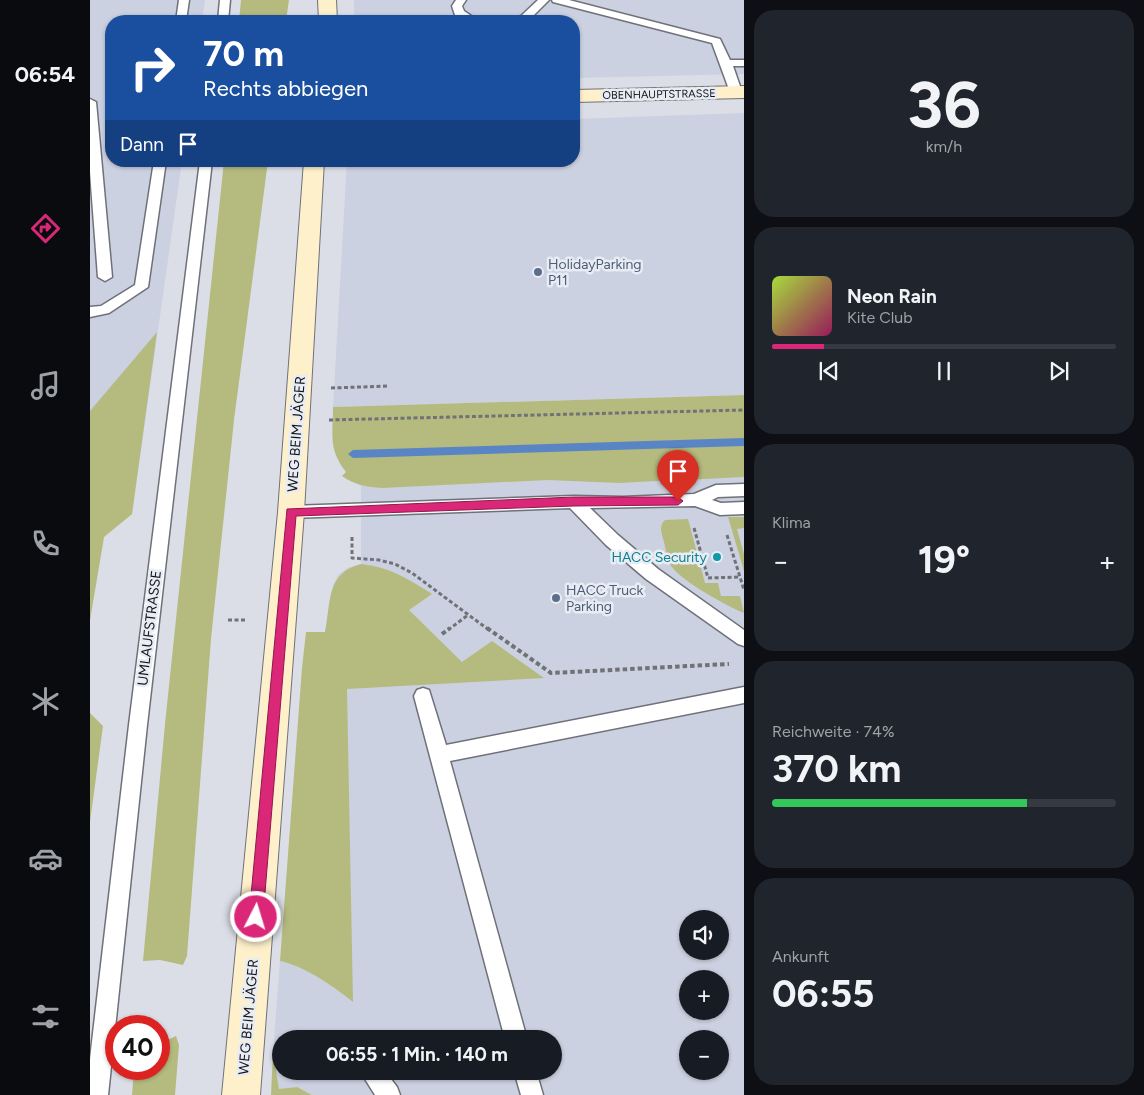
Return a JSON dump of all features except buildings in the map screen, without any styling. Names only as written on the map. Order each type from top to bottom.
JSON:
[{"type":"street","points":[[326,0],[327,15]]},
{"type":"street","name":"OBENHAUPTSTRASSE","points":[[580,96],[740,92]]},
{"type":"street","name":"WEG BEIM JÄGER","points":[[241,1095],[291,512],[314,167]]},
{"type":"lane","points":[[182,15],[184,0]]},
{"type":"lane","points":[[224,15],[225,0]]},
{"type":"lane","points":[[461,0],[457,6],[459,13],[463,15]]},
{"type":"lane","points":[[528,15],[544,0]]},
{"type":"lane","points":[[558,0],[716,41],[740,92]]},
{"type":"lane","points":[[726,64],[744,63]]},
{"type":"lane","points":[[90,102],[105,277]]},
{"type":"lane","points":[[90,312],[104,310],[142,287],[159,167]]},
{"type":"lane","name":"UMLAUFSTRASSE","points":[[97,1095],[138,725],[205,167]]},
{"type":"lane","points":[[291,512],[574,502],[623,503],[696,500],[716,491],[744,490]]},
{"type":"lane","points":[[696,500],[720,509],[744,508]]},
{"type":"lane","points":[[574,502],[612,540],[652,574],[744,639]]},
{"type":"lane","points":[[439,755],[744,695]]},
{"type":"lane","points":[[423,696],[514,1030]]},
{"type":"lane","points":[[378,1080],[389,1095]]},
{"type":"lane","points":[[528,1080],[532,1095]]},
{"type":"path","points":[[328,388],[389,386]]},
{"type":"path","points":[[326,420],[744,410]]},
{"type":"path","points":[[693,523],[708,578],[741,575]]},
{"type":"path","points":[[726,531],[741,575],[744,590]]},
{"type":"path","points":[[352,558],[366,558],[395,564],[412,573],[551,673],[734,663]]},
{"type":"path","points":[[442,634],[468,615]]},
{"type":"shaded area","points":[[90,0],[205,0],[203,15],[105,15],[105,167],[181,167],[132,514],[104,537],[90,620]]},
{"type":"shaded area","points":[[354,0],[744,0],[744,74],[580,78],[580,15],[354,15]]},
{"type":"shaded area","name":"HolidayParking P11","points":[[744,113],[744,395],[333,407],[347,167],[580,167],[580,119]]},
{"type":"shaded area","points":[[744,460],[744,1095],[312,1095],[297,1087],[279,1089],[278,1080],[562,1080],[562,1030],[275,1030],[280,961],[295,964],[325,633],[333,585],[338,575],[347,568],[361,564],[361,486],[342,476]]},
{"type":"green space","points":[[241,0],[289,0],[287,15],[240,15]]},
{"type":"green space","points":[[223,167],[267,167],[234,420],[211,639],[187,956],[183,965],[160,960],[143,961],[165,724]]},
{"type":"green space","points":[[157,332],[132,514],[104,537],[90,620],[90,411]]},
{"type":"green space","points":[[744,395],[744,477],[685,480],[683,472],[674,472],[675,480],[619,483],[548,480],[377,488],[356,483],[342,476],[346,472],[336,456],[332,434],[333,407]]},
{"type":"green space","points":[[728,517],[744,517],[744,528],[737,529],[744,554],[744,571]]},
{"type":"green space","points":[[688,519],[705,583],[718,583],[721,596],[740,596],[744,613],[695,586],[670,565],[661,527],[665,520]]},
{"type":"green space","points":[[361,564],[398,574],[432,594],[409,610],[462,662],[492,641],[544,678],[347,689],[353,1002],[318,977],[280,961],[306,632],[325,632],[332,590],[336,582],[341,574]]},
{"type":"green space","points":[[90,713],[103,726],[90,822]]},
{"type":"green space","points":[[176,1036],[179,1045],[175,1095],[132,1095],[133,1080],[170,1080],[170,1039]]},
{"type":"green space","points":[[272,1074],[272,1080],[278,1080],[279,1089],[297,1087],[312,1095],[271,1095]]},
{"type":"waterway","points":[[353,454],[744,442]]},
{"type":"place","name":"HolidayParking P11","points":[[538,272]]},
{"type":"place","name":"HACC Security","points":[[717,557]]},
{"type":"place","name":"HACC Truck Parking","points":[[556,598]]},
{"type":"route","points":[[256,917],[291,512],[574,502],[678,501]]}]
